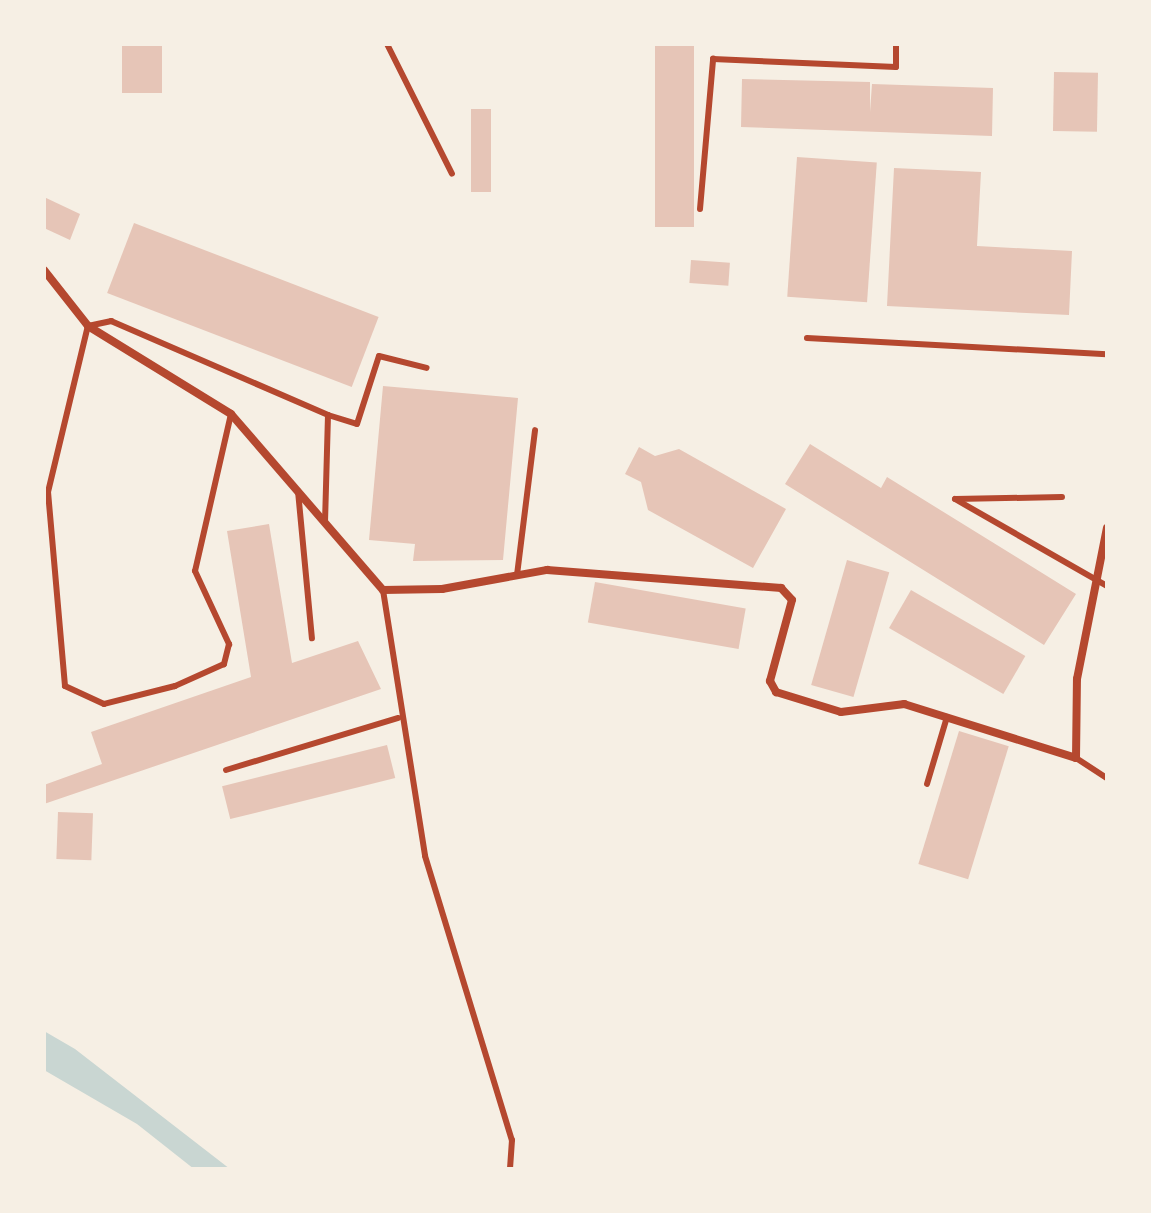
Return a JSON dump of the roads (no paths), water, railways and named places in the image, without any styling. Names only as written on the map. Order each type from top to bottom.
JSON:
[{"type":"street","points":[[44,270],[88,326],[231,414],[383,590],[547,570],[781,588],[792,600],[770,681],[776,692],[841,712],[904,704],[1076,758],[1077,679],[1104,583],[1107,528]]},
{"type":"lane","points":[[387,44],[452,174]]},
{"type":"lane","points":[[700,209],[713,59],[896,67],[896,44]]},
{"type":"lane","points":[[231,414],[195,571],[229,644],[224,664],[161,690],[104,704],[85,698],[65,686],[48,492],[88,326],[111,321],[328,415],[357,424],[379,356],[427,368]]},
{"type":"lane","points":[[807,338],[1107,354]]},
{"type":"lane","points":[[325,522],[328,415]]},
{"type":"lane","points":[[517,575],[535,430]]},
{"type":"lane","points":[[298,491],[312,638]]},
{"type":"lane","points":[[1062,497],[955,499],[1104,583]]},
{"type":"lane","points":[[383,590],[398,718],[425,856],[512,1140],[510,1169]]},
{"type":"lane","points":[[927,784],[947,717]]},
{"type":"lane","points":[[226,770],[398,718]]},
{"type":"lane","points":[[1076,758],[1107,778]]}]
